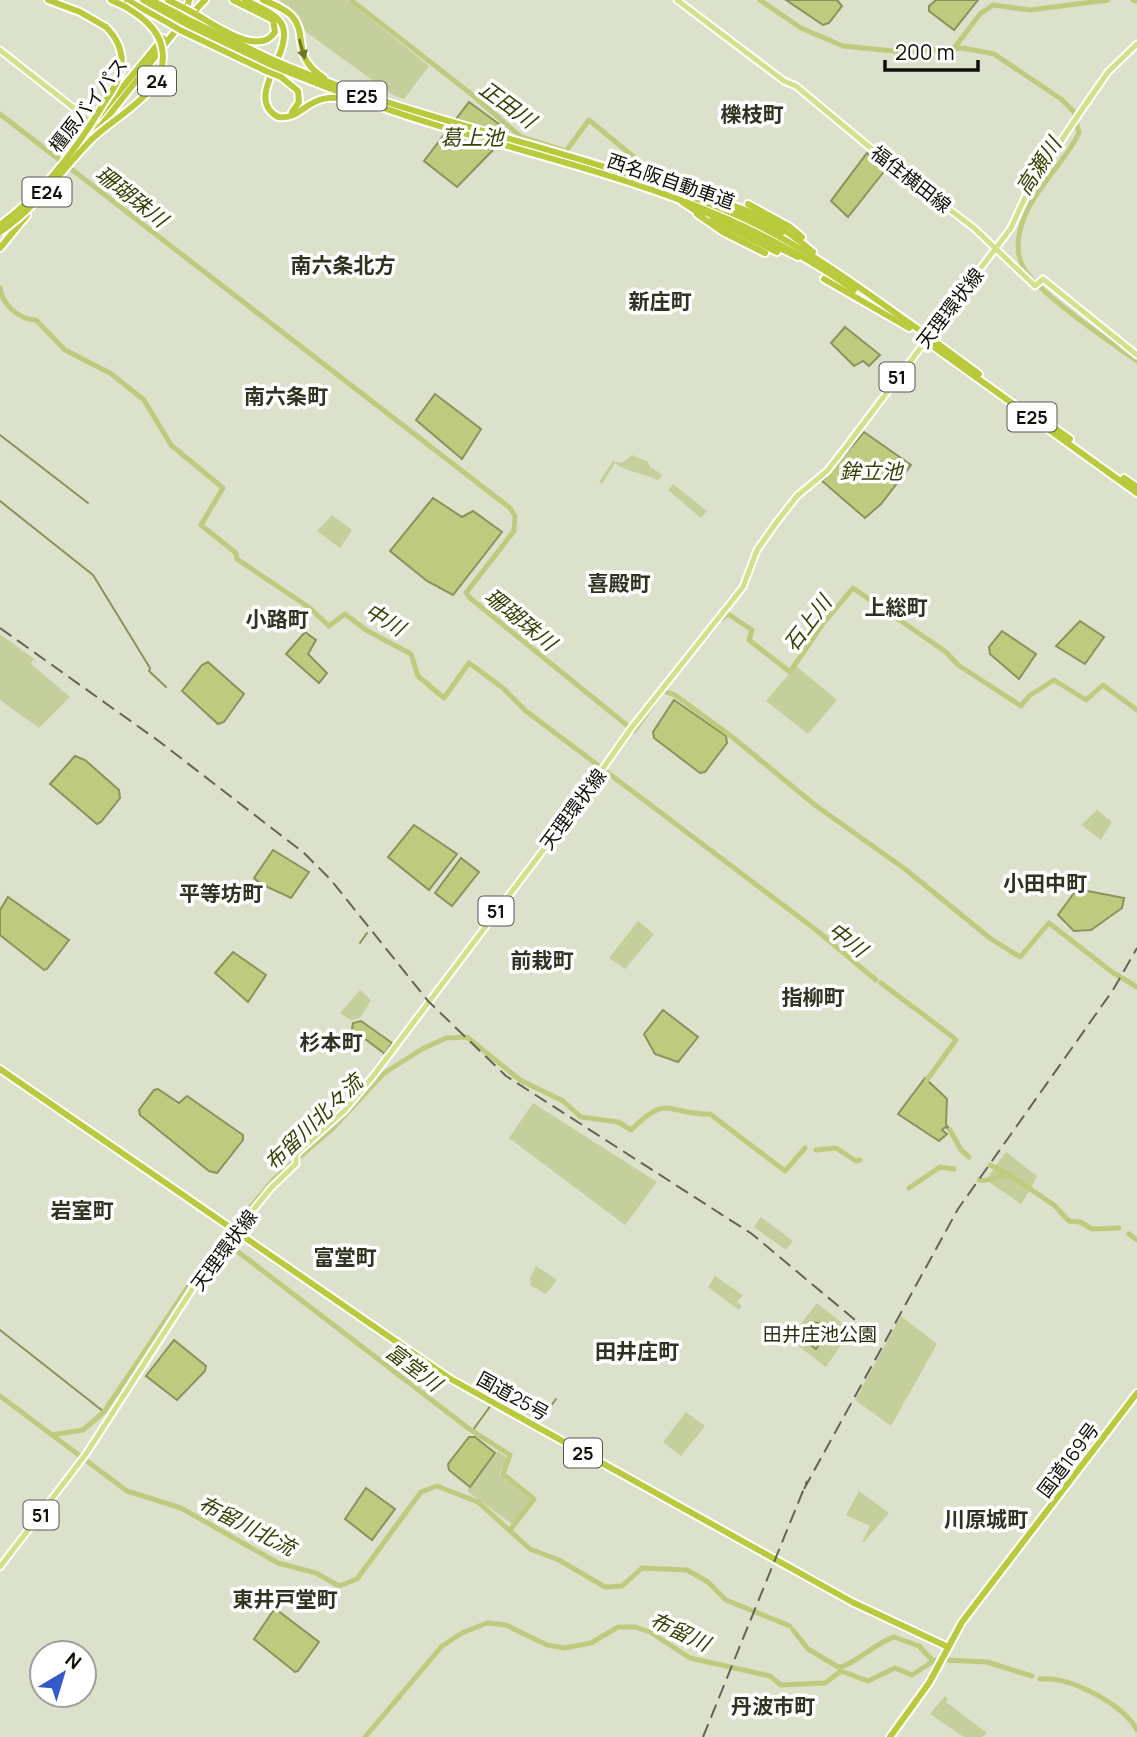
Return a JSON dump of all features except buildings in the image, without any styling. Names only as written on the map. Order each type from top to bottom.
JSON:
[{"type":"highway","points":[[48,0],[80,12],[106,27],[118,42],[121,69],[85,141]]},
{"type":"highway","name":"24","points":[[85,141],[150,90],[162,70],[163,51],[156,33],[126,3],[111,0]]},
{"type":"highway","name":"西名阪自動車道","points":[[143,0],[184,17]]},
{"type":"highway","name":"西名阪自動車道","points":[[151,0],[277,67],[384,106],[668,194],[751,227],[816,265],[926,338],[1137,487]]},
{"type":"highway","points":[[167,0],[184,17]]},
{"type":"highway","points":[[184,17],[189,0]]},
{"type":"highway","points":[[126,3],[180,30],[277,67],[299,95],[296,109],[286,114],[275,111],[268,100],[277,67],[285,42],[283,26],[276,16],[249,2]]},
{"type":"highway","points":[[184,17],[201,4],[243,38],[262,43],[273,36],[275,24],[270,17],[249,2]]},
{"type":"highway","points":[[249,2],[292,17],[297,25],[302,55],[314,71],[384,106]]},
{"type":"highway","name":"橿原バイパス","points":[[0,234],[27,215],[184,17],[201,4]]},
{"type":"highway","name":"橿原バイパス","points":[[96,126],[201,4]]},
{"type":"highway","points":[[277,67],[264,99],[269,110],[278,117],[293,116],[310,102],[327,97],[384,106]]},
{"type":"highway","name":"E24","points":[[0,226],[44,188],[85,141]]},
{"type":"highway","name":"E24","points":[[0,234],[38,201],[85,141]]},
{"type":"highway","name":"西名阪自動車道","points":[[511,144],[680,192],[782,234],[1137,493]]},
{"type":"highway","points":[[581,162],[668,182]]},
{"type":"highway","name":"橿原バイパス","points":[[0,226],[22,209],[65,166]]},
{"type":"highway","points":[[668,194],[765,253]]},
{"type":"highway","name":"E25","points":[[668,194],[787,255],[801,258]]},
{"type":"highway","name":"E25","points":[[668,194],[816,265]]},
{"type":"highway","points":[[748,204],[789,229],[828,265]]},
{"type":"highway","name":"24","points":[[0,248],[27,215]]},
{"type":"highway","points":[[824,279],[909,328]]},
{"type":"highway","name":"国道25号","points":[[0,1069],[449,1378],[835,1592],[948,1647]]},
{"type":"highway","name":"国道169号","points":[[948,1647],[974,1606],[1137,1393]]},
{"type":"highway","points":[[890,1737],[929,1683],[948,1647]]},
{"type":"main road","name":"福住横田線","points":[[677,0],[784,81],[796,86],[1039,283],[1043,279],[1137,355]]},
{"type":"main road","name":"天理環状線","points":[[0,1567],[81,1462],[204,1271],[295,1159],[360,1093],[631,729],[743,587],[757,550],[783,514],[845,448],[1011,228],[1029,189],[1079,114],[1108,72],[1137,44]]},
{"type":"main road","points":[[0,50],[96,126]]},
{"type":"green space","points":[[347,0],[429,66],[404,99],[393,95],[306,32],[299,16],[279,2]]},
{"type":"green space","points":[[632,455],[648,462],[650,467],[663,475],[658,480],[615,463],[602,484],[599,482],[613,461],[622,463]]},
{"type":"green space","points":[[673,484],[707,511],[701,518],[668,490]]},
{"type":"green space","points":[[332,515],[352,530],[340,548],[317,531]]},
{"type":"green space","points":[[0,634],[34,659],[31,664],[70,697],[39,728],[0,700]]},
{"type":"green space","points":[[796,666],[837,700],[808,734],[766,701]]},
{"type":"green space","points":[[1097,810],[1112,822],[1101,840],[1081,825]]},
{"type":"green space","points":[[638,921],[654,934],[625,969],[609,958]]},
{"type":"green space","points":[[360,990],[371,1000],[360,1018],[351,1020],[340,1013]]},
{"type":"green space","points":[[533,1103],[657,1182],[625,1225],[509,1138]]},
{"type":"green space","points":[[1006,1152],[1037,1176],[1031,1188],[996,1165]]},
{"type":"green space","points":[[995,1167],[1030,1190],[1021,1204],[986,1180]]},
{"type":"green space","points":[[761,1217],[793,1241],[786,1250],[754,1227]]},
{"type":"green space","points":[[536,1266],[557,1280],[546,1294],[531,1286],[530,1278]]},
{"type":"green space","points":[[715,1276],[743,1295],[737,1302],[742,1306],[739,1310],[708,1287]]},
{"type":"green space","name":"田井庄池公園","points":[[817,1303],[851,1330],[826,1367],[789,1339]]},
{"type":"green space","points":[[901,1316],[937,1344],[891,1426],[855,1400]]},
{"type":"green space","points":[[686,1412],[705,1426],[681,1456],[663,1442]]},
{"type":"green space","points":[[498,1451],[508,1459],[499,1474],[531,1500],[512,1524],[467,1491]]},
{"type":"green space","points":[[859,1491],[889,1513],[864,1542],[870,1526],[846,1515]]},
{"type":"green space","points":[[945,1696],[948,1699],[946,1702],[987,1733],[982,1737],[964,1737],[930,1714]]},
{"type":"water","points":[[786,0],[837,0],[842,6],[829,23],[823,25]]},
{"type":"water","points":[[936,0],[978,0],[954,30],[929,11],[929,6]]},
{"type":"water","name":"葛上池","points":[[469,102],[507,130],[492,151],[457,187],[424,161]]},
{"type":"water","points":[[867,153],[886,169],[848,217],[831,201]]},
{"type":"water","points":[[845,327],[880,355],[869,366],[863,361],[854,366],[831,343]]},
{"type":"water","points":[[435,394],[481,429],[462,459],[416,420]]},
{"type":"water","name":"鉾立池","points":[[864,432],[911,465],[881,504],[865,518],[822,481]]},
{"type":"water","points":[[433,498],[462,517],[473,511],[502,532],[453,595],[427,581],[390,551]]},
{"type":"water","points":[[1080,621],[1104,637],[1085,664],[1056,646]]},
{"type":"water","points":[[1002,631],[1036,654],[1019,679],[990,654],[989,647]]},
{"type":"water","points":[[305,632],[316,640],[308,654],[327,673],[319,683],[286,654]]},
{"type":"water","points":[[208,662],[244,694],[224,722],[218,724],[182,691],[202,665]]},
{"type":"water","points":[[674,700],[726,736],[727,743],[705,772],[700,773],[654,738],[653,732]]},
{"type":"water","points":[[75,756],[85,760],[119,790],[120,798],[97,824],[50,784]]},
{"type":"water","points":[[414,825],[457,854],[429,890],[388,857]]},
{"type":"water","points":[[273,850],[309,872],[291,898],[254,878]]},
{"type":"water","points":[[461,858],[479,872],[452,906],[435,893]]},
{"type":"water","points":[[1077,889],[1124,898],[1122,908],[1091,930],[1074,931],[1058,915]]},
{"type":"water","points":[[8,897],[69,940],[47,969],[44,970],[0,935],[0,910]]},
{"type":"water","points":[[233,952],[266,975],[248,1002],[215,973]]},
{"type":"water","points":[[663,1010],[698,1037],[678,1062],[655,1054],[644,1034]]},
{"type":"water","points":[[361,1021],[392,1043],[385,1054],[352,1029],[353,1023]]},
{"type":"water","points":[[925,1078],[947,1099],[946,1124],[950,1130],[945,1127],[942,1130],[947,1134],[939,1141],[898,1114]]},
{"type":"water","points":[[158,1089],[179,1103],[187,1096],[243,1135],[243,1140],[217,1173],[209,1171],[140,1115],[139,1110],[154,1090]]},
{"type":"water","points":[[809,1322],[821,1323],[830,1330],[816,1349],[797,1335]]},
{"type":"water","points":[[174,1340],[206,1366],[205,1371],[177,1400],[146,1376]]},
{"type":"water","points":[[469,1437],[475,1437],[495,1453],[470,1487],[449,1470],[448,1464]]},
{"type":"water","points":[[366,1488],[395,1509],[372,1540],[345,1519]]},
{"type":"water","points":[[277,1610],[319,1642],[295,1672],[254,1639],[273,1611]]},
{"type":"waterway","name":"正田川","points":[[351,0],[470,93],[521,137],[566,151],[589,120],[646,167]]},
{"type":"waterway","name":"高瀬川","points":[[760,0],[801,28],[843,46],[904,52],[963,48],[994,54],[1061,99],[1074,112],[1079,133],[1028,209],[1019,237],[1018,251],[1022,265],[1041,288],[1074,316],[1137,361]]},
{"type":"waterway","points":[[955,47],[980,14],[993,5],[1030,10],[1108,0]]},
{"type":"waterway","points":[[1133,0],[1137,1]]},
{"type":"waterway","name":"珊瑚珠川","points":[[0,114],[510,508],[515,516],[514,531],[466,593],[470,598],[634,731],[659,696]]},
{"type":"waterway","name":"中川","points":[[0,288],[4,300],[12,310],[23,317],[36,320],[65,350],[110,373],[144,400],[171,445],[223,488],[201,525],[236,553],[237,559],[310,608],[329,626],[345,614],[366,630],[411,654],[418,676],[444,698],[469,663],[503,688],[526,711],[815,929],[876,980]]},
{"type":"waterway","points":[[0,435],[88,503]]},
{"type":"waterway","points":[[0,501],[93,575],[150,668],[149,671],[166,687]]},
{"type":"waterway","name":"石上川","points":[[720,620],[728,614],[752,630],[749,640],[790,672],[822,625],[853,588],[946,652],[958,665],[1021,706],[1029,696],[1054,680],[1086,700],[1103,685],[1137,710]]},
{"type":"waterway","name":"珊瑚珠川","points":[[663,691],[675,695],[731,736],[815,805],[905,869],[991,939],[1020,957],[1049,923],[1112,972],[1137,987]]},
{"type":"waterway","points":[[360,943],[367,933]]},
{"type":"waterway","name":"中川","points":[[881,983],[914,1008]]},
{"type":"waterway","name":"中川","points":[[916,1009],[954,1038]]},
{"type":"waterway","name":"布留川北々流","points":[[52,1435],[83,1430],[104,1412],[202,1266],[273,1180],[333,1128],[383,1074],[422,1049],[446,1038],[467,1037],[520,1080],[563,1101],[581,1117],[618,1122],[631,1130],[644,1118],[662,1109],[710,1114],[785,1171],[805,1148]]},
{"type":"waterway","name":"中川","points":[[927,1080],[956,1040]]},
{"type":"waterway","name":"中川","points":[[950,1130],[961,1150],[969,1157]]},
{"type":"waterway","name":"布留川北々流","points":[[816,1150],[836,1148],[856,1161],[860,1160]]},
{"type":"waterway","name":"中川","points":[[990,1165],[1009,1174]]},
{"type":"waterway","name":"布留川北々流","points":[[909,1188],[940,1167],[954,1169]]},
{"type":"waterway","name":"布留川北々流","points":[[979,1180],[1011,1176],[1054,1205],[1069,1221],[1080,1222],[1092,1229],[1119,1228]]},
{"type":"waterway","name":"布留川北々流","points":[[1129,1234],[1137,1240]]},
{"type":"waterway","name":"富堂川","points":[[224,1241],[468,1428],[510,1455],[503,1474],[534,1499],[510,1530]]},
{"type":"waterway","points":[[0,1330],[104,1412]]},
{"type":"waterway","points":[[495,1401],[502,1391]]},
{"type":"waterway","points":[[505,1392],[522,1405]]},
{"type":"waterway","name":"布留川北流","points":[[0,1396],[127,1491],[181,1508],[278,1563],[316,1573],[339,1586],[357,1579],[421,1492],[437,1486],[478,1502],[530,1549],[559,1560],[605,1587],[622,1586],[642,1568],[687,1570],[708,1582],[726,1600],[790,1626]]},
{"type":"waterway","points":[[526,1408],[541,1420],[556,1399]]},
{"type":"waterway","points":[[473,1430],[491,1405]]},
{"type":"waterway","name":"布留川","points":[[365,1737],[442,1646],[462,1633],[487,1623],[506,1625],[547,1645],[565,1648],[591,1643],[618,1627],[635,1627],[650,1632],[690,1658],[770,1676],[781,1685],[825,1683],[841,1671]]},
{"type":"waterway","name":"布留川北流","points":[[793,1630],[808,1649],[840,1668]]},
{"type":"waterway","points":[[839,1667],[851,1663],[894,1637],[919,1646],[932,1660]]},
{"type":"waterway","name":"布留川","points":[[841,1671],[868,1681],[895,1668],[912,1675],[935,1660]]},
{"type":"waterway","name":"布留川","points":[[946,1660],[987,1662],[1032,1676]]},
{"type":"waterway","name":"布留川","points":[[1040,1679],[1066,1682],[1094,1694],[1120,1711],[1137,1730]]},
{"type":"railway","points":[[0,628],[160,742],[304,853],[331,880],[428,1001],[506,1076],[752,1234],[873,1335]]},
{"type":"railway","points":[[804,1489],[958,1209],[1113,990],[1137,948]]},
{"type":"railway","points":[[703,1737],[807,1481]]},
{"type":"district","name":"櫟枝町","points":[[752,114]]},
{"type":"district","name":"南六条北方","points":[[343,265]]},
{"type":"district","name":"新庄町","points":[[660,301]]},
{"type":"district","name":"南六条町","points":[[286,396]]},
{"type":"district","name":"喜殿町","points":[[619,583]]},
{"type":"district","name":"上総町","points":[[896,607]]},
{"type":"district","name":"小路町","points":[[277,619]]},
{"type":"district","name":"小田中町","points":[[1045,883]]},
{"type":"district","name":"平等坊町","points":[[221,893]]},
{"type":"district","name":"前栽町","points":[[542,960]]},
{"type":"district","name":"指柳町","points":[[813,997]]},
{"type":"district","name":"杉本町","points":[[331,1042]]},
{"type":"district","name":"岩室町","points":[[82,1210]]},
{"type":"district","name":"富堂町","points":[[345,1257]]},
{"type":"district","name":"田井庄町","points":[[637,1351]]},
{"type":"district","name":"川原城町","points":[[986,1519]]},
{"type":"district","name":"東井戸堂町","points":[[285,1599]]},
{"type":"district","name":"丹波市町","points":[[773,1706]]}]
